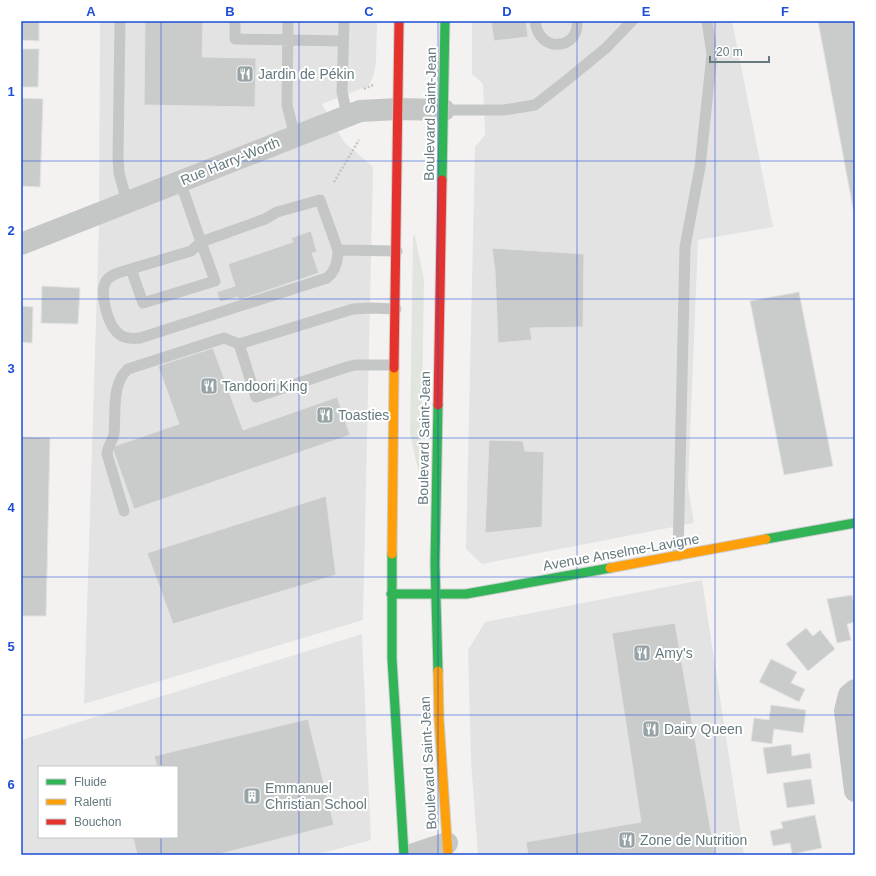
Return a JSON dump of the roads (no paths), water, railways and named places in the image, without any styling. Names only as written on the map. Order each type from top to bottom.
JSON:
[{"type":"main road","points":[[399,21],[397,251],[391,594],[392,659],[404,855]]},
{"type":"main road","name":"Boulevard Saint-Jean","points":[[445,21],[436,595],[439,719],[447,849]]},
{"type":"main road","name":"Avenue Anselme-Lavigne","points":[[391,594],[466,594],[855,523]]},
{"type":"street","name":"Rue Harry-Worth","points":[[21,244],[347,115],[360,111],[398,109],[444,110]]},
{"type":"street","points":[[855,690],[849,695],[844,711],[855,791]]},
{"type":"street","points":[[411,855],[447,849]]},
{"type":"lane","points":[[120,21],[118,158],[120,179],[127,202]]},
{"type":"lane","points":[[235,21],[235,39],[343,41]]},
{"type":"lane","points":[[288,21],[288,105],[295,136]]},
{"type":"lane","points":[[344,21],[342,92],[347,115]]},
{"type":"lane","points":[[535,21],[536,28],[543,40],[551,44],[560,45],[568,41],[575,33],[577,21]]},
{"type":"lane","points":[[444,110],[504,110],[535,105],[606,48],[632,21]]},
{"type":"lane","points":[[678,556],[684,247],[700,167],[712,54],[707,21]]},
{"type":"lane","points":[[131,269],[143,303],[215,281],[180,181]]},
{"type":"lane","points":[[320,200],[338,250],[338,258],[334,271],[327,278],[140,338],[125,338],[115,331],[106,308],[103,291],[106,281],[117,273],[191,251],[201,242],[265,219],[277,212],[320,200]]},
{"type":"lane","points":[[338,250],[397,251]]},
{"type":"lane","points":[[124,511],[107,454],[113,436],[118,384],[123,374],[128,369],[224,338],[239,344],[353,309],[396,309]]},
{"type":"lane","points":[[239,344],[256,397],[347,367],[356,365],[394,365]]},
{"type":"place","name":"Jardin de Pékin","points":[[245,74]]},
{"type":"place","name":"Tandoori King","points":[[209,386]]},
{"type":"place","name":"Toasties","points":[[325,415]]},
{"type":"place","name":"Amy's","points":[[642,653]]},
{"type":"place","name":"Dairy Queen","points":[[651,729]]},
{"type":"place","name":"Emmanuel Christian School","points":[[252,796]]},
{"type":"place","name":"Zone de Nutrition","points":[[627,840]]}]
